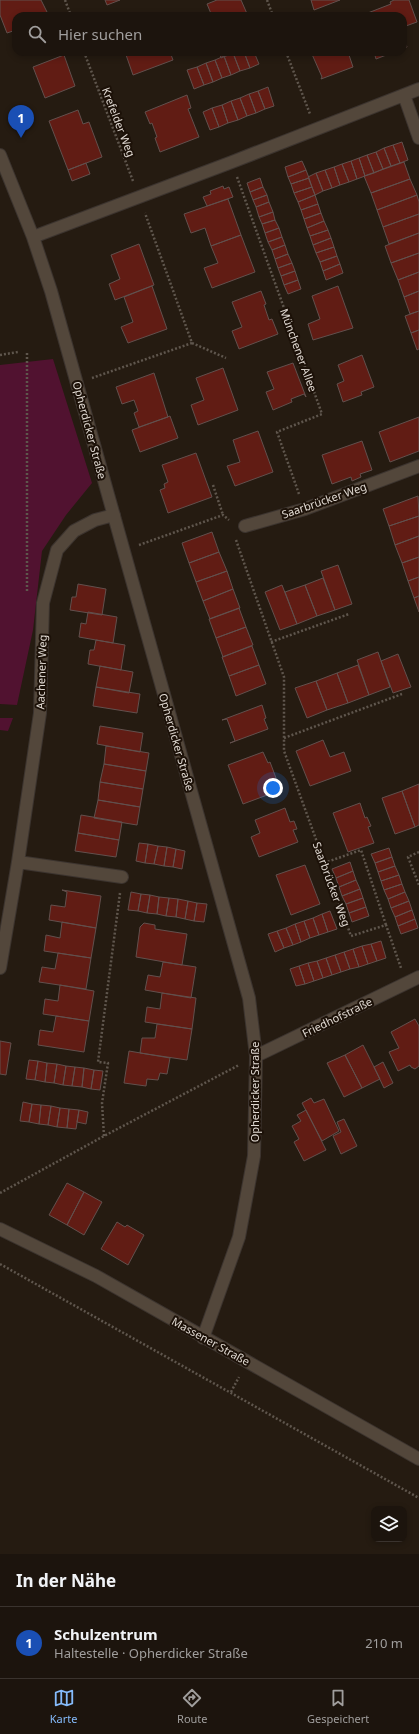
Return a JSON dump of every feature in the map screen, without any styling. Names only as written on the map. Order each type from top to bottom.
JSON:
[{"type":"street","points":[[33,237],[139,198],[419,89]]},
{"type":"street","points":[[404,95],[419,138]]},
{"type":"street","name":"Opherdicker Straße","points":[[0,155],[3,169],[33,237],[51,291],[249,998],[256,1056],[254,1156],[239,1237],[203,1338]]},
{"type":"street","name":"Saarbrücker Weg","points":[[245,526],[305,509],[419,466]]},
{"type":"street","name":"Aachener Weg","points":[[0,968],[18,862],[40,712],[43,604],[57,550],[74,531],[95,520],[114,515]]},
{"type":"street","points":[[18,862],[122,877]]},
{"type":"street","name":"Friedhofstraße","points":[[256,1056],[419,977]]},
{"type":"street","name":"Massener Straße","points":[[0,1229],[96,1276],[419,1459]]},
{"type":"path","points":[[65,0],[70,12]]},
{"type":"path","points":[[267,0],[272,12]]},
{"type":"path","name":"Krefelder Weg","points":[[86,56],[139,198]]},
{"type":"path","points":[[288,56],[316,129]]},
{"type":"path","name":"Münchener Allee","points":[[232,162],[322,414],[277,432],[305,509]]},
{"type":"path","points":[[139,198],[192,343]]},
{"type":"path","points":[[77,383],[192,343],[226,358]]},
{"type":"path","points":[[0,355],[18,352]]},
{"type":"path","points":[[27,352],[27,598]]},
{"type":"path","points":[[214,485],[223,515],[229,520],[245,526]]},
{"type":"path","points":[[124,551],[223,515]]},
{"type":"path","points":[[229,520],[231,527]]},
{"type":"path","name":"Saarbrücker Weg","points":[[234,534],[284,677],[284,751],[351,936],[386,924]]},
{"type":"path","points":[[271,642],[348,614]]},
{"type":"path","points":[[284,738],[402,694]]},
{"type":"path","points":[[324,863],[361,850],[407,983]]},
{"type":"path","points":[[419,852],[408,857],[419,885]]},
{"type":"path","points":[[104,1136],[102,1103],[108,1063],[98,1062],[122,877]]},
{"type":"path","points":[[0,1193],[256,1056]]},
{"type":"path","points":[[0,1264],[419,1498]]},
{"type":"shaded area","points":[[53,359],[92,483],[66,515],[42,551],[33,630],[17,705],[0,704],[0,365]]},
{"type":"shaded area","points":[[0,718],[13,718],[8,731],[0,730]]},
{"type":"building","points":[[0,0],[41,0],[47,12],[12,12],[12,31],[7,33],[0,15]]},
{"type":"building","points":[[105,0],[120,0],[107,5]]},
{"type":"building","points":[[217,0],[241,0],[246,12],[210,12],[207,4]]},
{"type":"building","points":[[311,0],[340,0],[314,10]]},
{"type":"building","points":[[394,0],[409,0],[417,22],[407,26],[407,12],[370,12],[391,4],[390,2]]},
{"type":"building","points":[[64,56],[75,86],[45,98],[33,67]]},
{"type":"building","points":[[126,56],[172,56],[173,60],[133,75]]},
{"type":"building","points":[[224,56],[234,56],[240,71],[231,75]]},
{"type":"building","points":[[224,56],[231,75],[222,78],[215,60]]},
{"type":"building","points":[[234,56],[246,56],[250,68],[240,71]]},
{"type":"building","points":[[246,56],[256,56],[259,64],[250,68]]},
{"type":"building","points":[[313,56],[349,56],[353,67],[321,79],[322,77]]},
{"type":"building","points":[[375,56],[384,56],[376,59]]},
{"type":"building","points":[[215,60],[222,78],[213,82],[206,63]]},
{"type":"building","points":[[206,63],[213,82],[204,85],[197,67]]},
{"type":"building","points":[[197,67],[204,85],[194,89],[187,70]]},
{"type":"building","points":[[268,87],[274,106],[265,109],[258,91]]},
{"type":"building","points":[[258,91],[265,109],[256,113],[249,94]]},
{"type":"building","points":[[249,94],[256,113],[247,116],[240,98]]},
{"type":"building","points":[[187,95],[191,108],[188,109],[199,137],[160,152],[152,123],[150,124],[145,112]]},
{"type":"building","points":[[240,98],[247,116],[238,120],[231,101]]},
{"type":"building","points":[[231,101],[238,120],[228,123],[222,105]]},
{"type":"building","points":[[222,105],[228,123],[219,127],[212,108]]},
{"type":"building","points":[[212,108],[219,127],[210,130],[203,112]]},
{"type":"building","points":[[78,110],[83,124],[89,122],[102,157],[68,170],[49,121]]},
{"type":"building","points":[[402,142],[408,160],[400,163],[393,145]]},
{"type":"building","points":[[393,145],[400,163],[391,166],[384,148]]},
{"type":"building","points":[[384,148],[391,166],[383,169],[376,152]]},
{"type":"building","points":[[376,152],[383,169],[374,173],[367,155]]},
{"type":"building","points":[[367,155],[374,173],[365,176],[359,158]]},
{"type":"building","points":[[359,158],[365,176],[357,179],[351,161]]},
{"type":"building","points":[[302,161],[306,170],[288,177],[285,167]]},
{"type":"building","points":[[351,161],[357,179],[349,182],[342,164]]},
{"type":"building","points":[[404,162],[410,179],[371,193],[364,176]]},
{"type":"building","points":[[86,163],[90,174],[72,181],[68,170]]},
{"type":"building","points":[[342,164],[349,182],[340,185],[334,167]]},
{"type":"building","points":[[334,167],[340,185],[332,188],[325,170]]},
{"type":"building","points":[[306,170],[309,178],[291,184],[288,177]]},
{"type":"building","points":[[325,170],[332,188],[323,191],[316,173]]},
{"type":"building","points":[[316,173],[323,191],[315,195],[308,177]]},
{"type":"building","points":[[260,178],[263,187],[250,192],[247,183]]},
{"type":"building","points":[[309,178],[312,187],[294,193],[291,184]]},
{"type":"building","points":[[410,179],[417,195],[377,210],[371,193]]},
{"type":"building","points":[[223,186],[224,189],[229,187],[233,197],[207,206],[203,197],[211,194],[210,191]]},
{"type":"building","points":[[263,187],[267,195],[253,200],[250,192]]},
{"type":"building","points":[[312,187],[315,195],[298,202],[294,193]]},
{"type":"building","points":[[267,195],[269,202],[256,207],[253,200]]},
{"type":"building","points":[[315,195],[318,204],[301,210],[298,202]]},
{"type":"building","points":[[417,195],[419,202],[419,214],[383,227],[377,210]]},
{"type":"building","points":[[228,199],[241,235],[211,246],[205,228],[191,233],[184,214]]},
{"type":"building","points":[[269,202],[273,212],[259,217],[256,207]]},
{"type":"building","points":[[318,204],[321,213],[304,219],[301,210]]},
{"type":"building","points":[[273,212],[275,220],[262,224],[259,217]]},
{"type":"building","points":[[321,213],[324,221],[307,228],[304,219]]},
{"type":"building","points":[[419,214],[419,233],[389,244],[383,227]]},
{"type":"building","points":[[275,220],[279,228],[265,233],[262,224]]},
{"type":"building","points":[[324,221],[328,230],[310,236],[307,228]]},
{"type":"building","points":[[279,228],[282,237],[268,242],[265,233]]},
{"type":"building","points":[[328,230],[331,238],[313,245],[310,236]]},
{"type":"building","points":[[419,233],[419,253],[391,263],[385,246]]},
{"type":"building","points":[[241,235],[255,272],[212,288],[204,268],[218,263],[211,246]]},
{"type":"building","points":[[282,237],[285,245],[272,250],[268,242]]},
{"type":"building","points":[[331,238],[334,247],[316,253],[313,245]]},
{"type":"building","points":[[139,244],[154,285],[115,300],[109,284],[120,279],[111,255]]},
{"type":"building","points":[[285,245],[288,254],[275,259],[272,250]]},
{"type":"building","points":[[334,247],[337,256],[320,262],[316,253]]},
{"type":"building","points":[[419,253],[419,272],[398,280],[391,263]]},
{"type":"building","points":[[288,254],[292,263],[278,268],[275,259]]},
{"type":"building","points":[[337,256],[340,264],[323,271],[320,262]]},
{"type":"building","points":[[292,263],[295,271],[281,276],[278,268]]},
{"type":"building","points":[[340,264],[343,273],[326,280],[323,271]]},
{"type":"building","points":[[295,271],[298,280],[284,285],[281,276]]},
{"type":"building","points":[[419,272],[419,291],[404,297],[398,280]]},
{"type":"building","points":[[298,280],[301,289],[288,294],[284,285]]},
{"type":"building","points":[[152,286],[167,329],[128,343],[121,327],[133,322],[124,297]]},
{"type":"building","points":[[338,286],[353,328],[313,340],[308,324],[320,319],[312,296]]},
{"type":"building","points":[[261,291],[266,304],[264,305],[269,320],[272,319],[278,334],[239,349],[232,331],[242,327],[232,302]]},
{"type":"building","points":[[419,291],[419,311],[410,314],[404,297]]},
{"type":"building","points":[[419,311],[419,330],[411,333],[405,316]]},
{"type":"building","points":[[419,330],[419,349],[417,350],[411,333]]},
{"type":"building","points":[[362,355],[374,387],[361,392],[362,395],[343,402],[337,384],[344,381],[338,365]]},
{"type":"building","points":[[293,363],[306,397],[304,394],[291,399],[292,402],[273,410],[266,392],[274,389],[267,372]]},
{"type":"building","points":[[223,368],[238,410],[198,425],[191,405],[204,400],[196,378]]},
{"type":"building","points":[[154,373],[168,417],[139,427],[134,413],[138,411],[134,400],[122,404],[116,387]]},
{"type":"building","points":[[170,416],[178,438],[140,452],[132,430]]},
{"type":"building","points":[[419,417],[419,451],[390,462],[379,432]]},
{"type":"building","points":[[258,431],[273,472],[235,486],[227,466],[240,462],[233,440]]},
{"type":"building","points":[[362,441],[372,470],[360,474],[361,477],[352,481],[351,477],[332,484],[322,455]]},
{"type":"building","points":[[196,453],[212,497],[168,513],[160,490],[165,488],[164,484],[168,482],[162,465]]},
{"type":"building","points":[[418,496],[419,516],[389,526],[383,509]]},
{"type":"building","points":[[419,516],[419,536],[395,545],[389,526]]},
{"type":"building","points":[[212,532],[219,552],[189,563],[182,543]]},
{"type":"building","points":[[419,536],[419,557],[402,563],[395,545]]},
{"type":"building","points":[[219,552],[227,571],[196,582],[189,563]]},
{"type":"building","points":[[419,557],[419,577],[408,581],[402,563]]},
{"type":"building","points":[[338,565],[352,604],[335,610],[321,571]]},
{"type":"building","points":[[227,571],[233,589],[203,601],[196,582]]},
{"type":"building","points":[[419,577],[419,596],[414,598],[408,581]]},
{"type":"building","points":[[323,578],[335,610],[317,616],[305,585]]},
{"type":"building","points":[[78,584],[106,589],[102,615],[70,610],[72,597],[76,597]]},
{"type":"building","points":[[282,585],[297,624],[280,630],[265,592]]},
{"type":"building","points":[[305,585],[317,616],[297,624],[285,592]]},
{"type":"building","points":[[233,589],[240,608],[210,619],[203,601]]},
{"type":"building","points":[[419,596],[419,612],[414,598]]},
{"type":"building","points":[[239,608],[246,627],[216,638],[209,619]]},
{"type":"building","points":[[88,612],[117,617],[113,643],[79,637],[81,623],[86,624]]},
{"type":"building","points":[[246,627],[253,645],[223,657],[216,638]]},
{"type":"building","points":[[96,640],[125,645],[121,670],[88,664],[90,650],[94,650]]},
{"type":"building","points":[[252,646],[259,665],[229,676],[222,657]]},
{"type":"building","points":[[378,652],[390,687],[369,695],[357,660]]},
{"type":"building","points":[[398,654],[411,687],[393,693],[381,661]]},
{"type":"building","points":[[259,665],[266,684],[236,696],[229,676]]},
{"type":"building","points":[[358,665],[369,695],[348,703],[337,673]]},
{"type":"building","points":[[100,666],[133,672],[129,693],[96,687]]},
{"type":"building","points":[[337,673],[348,703],[327,710],[316,681]]},
{"type":"building","points":[[316,681],[327,710],[307,718],[295,688]]},
{"type":"building","points":[[96,687],[140,694],[137,713],[93,706]]},
{"type":"building","points":[[262,705],[266,718],[264,719],[268,729],[230,743],[235,741],[227,719],[222,720]]},
{"type":"building","points":[[100,726],[143,733],[140,752],[97,744]]},
{"type":"building","points":[[323,740],[330,757],[344,752],[351,771],[310,786],[296,751]]},
{"type":"building","points":[[106,746],[149,753],[146,771],[104,764]]},
{"type":"building","points":[[263,752],[268,763],[270,762],[276,778],[274,779],[278,791],[243,804],[228,765]]},
{"type":"building","points":[[104,764],[146,771],[143,789],[100,782]]},
{"type":"building","points":[[100,782],[143,789],[140,807],[98,800]]},
{"type":"building","points":[[419,784],[419,825],[415,827],[402,791]]},
{"type":"building","points":[[402,791],[415,827],[395,834],[382,798]]},
{"type":"building","points":[[98,800],[140,807],[137,825],[94,818]]},
{"type":"building","points":[[360,803],[365,818],[367,817],[371,826],[368,827],[374,843],[348,852],[333,813]]},
{"type":"building","points":[[285,808],[290,822],[294,821],[297,829],[293,830],[298,842],[259,857],[251,837],[260,833],[255,820]]},
{"type":"building","points":[[81,815],[122,822],[119,840],[78,833]]},
{"type":"building","points":[[78,833],[119,840],[116,857],[75,851]]},
{"type":"building","points":[[139,843],[148,844],[145,863],[136,861]]},
{"type":"building","points":[[148,844],[158,846],[154,864],[145,863]]},
{"type":"building","points":[[158,846],[167,847],[164,866],[154,864]]},
{"type":"building","points":[[167,847],[176,849],[173,867],[164,866]]},
{"type":"building","points":[[389,848],[392,857],[375,863],[371,854]]},
{"type":"building","points":[[176,849],[185,851],[182,869],[173,867]]},
{"type":"building","points":[[392,857],[395,866],[378,872],[375,863]]},
{"type":"building","points":[[350,862],[353,871],[336,878],[332,869]]},
{"type":"building","points":[[305,865],[320,904],[291,915],[276,875]]},
{"type":"building","points":[[395,866],[399,875],[381,881],[378,872]]},
{"type":"building","points":[[353,871],[356,880],[339,887],[336,878]]},
{"type":"building","points":[[399,875],[402,884],[384,890],[381,881]]},
{"type":"building","points":[[356,880],[360,889],[342,896],[339,887]]},
{"type":"building","points":[[402,884],[405,892],[388,899],[384,890]]},
{"type":"building","points":[[360,889],[363,898],[346,904],[342,896]]},
{"type":"building","points":[[62,890],[101,896],[96,928],[49,920],[51,905],[65,907],[67,892]]},
{"type":"building","points":[[131,892],[141,894],[138,911],[128,910]]},
{"type":"building","points":[[405,892],[409,901],[391,908],[388,899]]},
{"type":"building","points":[[141,894],[150,895],[147,913],[138,911]]},
{"type":"building","points":[[150,895],[159,897],[157,914],[147,913]]},
{"type":"building","points":[[159,897],[169,898],[166,916],[157,914]]},
{"type":"building","points":[[169,898],[178,899],[176,917],[166,916]]},
{"type":"building","points":[[363,898],[366,907],[349,913],[346,904]]},
{"type":"building","points":[[178,899],[188,901],[185,919],[176,917]]},
{"type":"building","points":[[188,901],[197,903],[194,921],[185,919]]},
{"type":"building","points":[[409,901],[412,910],[395,917],[391,908]]},
{"type":"building","points":[[197,903],[207,904],[204,922],[194,921]]},
{"type":"building","points":[[366,907],[369,916],[352,922],[349,913]]},
{"type":"building","points":[[412,910],[415,919],[398,926],[395,917]]},
{"type":"building","points":[[330,911],[337,929],[328,932],[322,914]]},
{"type":"building","points":[[322,914],[328,932],[319,935],[313,918]]},
{"type":"building","points":[[313,918],[319,935],[310,938],[304,921]]},
{"type":"building","points":[[415,919],[418,928],[401,934],[398,926]]},
{"type":"building","points":[[304,921],[310,938],[301,942],[295,924]]},
{"type":"building","points":[[62,922],[96,928],[91,958],[44,951],[46,935],[60,938]]},
{"type":"building","points":[[144,923],[155,925],[155,929],[187,934],[182,965],[136,957],[140,927]]},
{"type":"building","points":[[295,924],[301,942],[293,945],[286,928]]},
{"type":"building","points":[[286,928],[293,945],[284,948],[277,931]]},
{"type":"building","points":[[277,931],[284,948],[275,952],[268,934]]},
{"type":"building","points":[[381,941],[386,958],[377,961],[371,944]]},
{"type":"building","points":[[371,944],[377,961],[368,964],[362,946]]},
{"type":"building","points":[[362,946],[368,964],[359,967],[353,949]]},
{"type":"building","points":[[353,949],[359,967],[350,969],[344,952]]},
{"type":"building","points":[[344,952],[350,969],[341,972],[335,955]]},
{"type":"building","points":[[58,953],[91,958],[86,989],[39,982],[42,967],[55,969]]},
{"type":"building","points":[[335,955],[341,972],[332,975],[326,958]]},
{"type":"building","points":[[326,958],[332,975],[323,978],[317,961]]},
{"type":"building","points":[[317,961],[323,978],[314,981],[308,963]]},
{"type":"building","points":[[163,962],[196,967],[191,998],[145,990],[148,975],[160,977]]},
{"type":"building","points":[[308,963],[314,981],[305,984],[299,966]]},
{"type":"building","points":[[299,966],[305,984],[296,986],[290,969]]},
{"type":"building","points":[[60,985],[94,991],[89,1021],[43,1014],[45,999],[58,1001]]},
{"type":"building","points":[[162,993],[196,998],[192,1029],[145,1022],[147,1007],[160,1009]]},
{"type":"building","points":[[56,1016],[89,1021],[84,1052],[38,1045],[40,1030],[53,1032]]},
{"type":"building","points":[[415,1019],[419,1026],[419,1066],[415,1069],[410,1065],[398,1071],[389,1052],[399,1048],[391,1032]]},
{"type":"building","points":[[157,1024],[192,1029],[187,1060],[140,1053],[142,1038],[155,1038]]},
{"type":"building","points":[[0,1041],[11,1043],[6,1075],[0,1074]]},
{"type":"building","points":[[363,1045],[380,1079],[362,1088],[345,1055]]},
{"type":"building","points":[[129,1051],[170,1058],[167,1074],[160,1073],[158,1080],[147,1079],[146,1086],[124,1083]]},
{"type":"building","points":[[345,1055],[362,1088],[344,1097],[327,1063]]},
{"type":"building","points":[[29,1060],[38,1061],[35,1080],[26,1079]]},
{"type":"building","points":[[38,1061],[47,1063],[45,1082],[35,1080]]},
{"type":"building","points":[[383,1062],[393,1083],[384,1088],[374,1067]]},
{"type":"building","points":[[47,1063],[57,1064],[54,1083],[45,1082]]},
{"type":"building","points":[[57,1064],[66,1066],[63,1085],[54,1083]]},
{"type":"building","points":[[66,1066],[75,1067],[72,1086],[63,1085]]},
{"type":"building","points":[[75,1067],[84,1068],[82,1087],[72,1086]]},
{"type":"building","points":[[84,1068],[94,1070],[91,1089],[82,1087]]},
{"type":"building","points":[[94,1070],[103,1071],[100,1090],[91,1089]]},
{"type":"building","points":[[311,1098],[314,1103],[324,1099],[339,1131],[322,1141],[302,1103]]},
{"type":"building","points":[[23,1102],[32,1104],[29,1122],[20,1121]]},
{"type":"building","points":[[32,1104],[41,1105],[39,1124],[29,1122]]},
{"type":"building","points":[[41,1105],[51,1106],[48,1125],[39,1124]]},
{"type":"building","points":[[51,1106],[60,1108],[57,1127],[48,1125]]},
{"type":"building","points":[[60,1108],[69,1109],[67,1128],[57,1127]]},
{"type":"building","points":[[69,1109],[79,1110],[76,1129],[67,1128]]},
{"type":"building","points":[[79,1110],[88,1112],[86,1124],[77,1122]]},
{"type":"building","points":[[306,1110],[326,1150],[304,1161],[294,1142],[299,1139],[292,1126],[301,1121],[297,1115]]},
{"type":"building","points":[[344,1119],[357,1146],[341,1154],[333,1136],[341,1132],[337,1122]]},
{"type":"building","points":[[67,1183],[84,1192],[67,1225],[49,1215]]},
{"type":"building","points":[[84,1192],[102,1202],[84,1235],[67,1225]]},
{"type":"building","points":[[117,1222],[125,1227],[127,1225],[144,1235],[128,1265],[101,1249]]},
{"type":"place","name":"Schulzentrum","points":[[21,138]]}]
